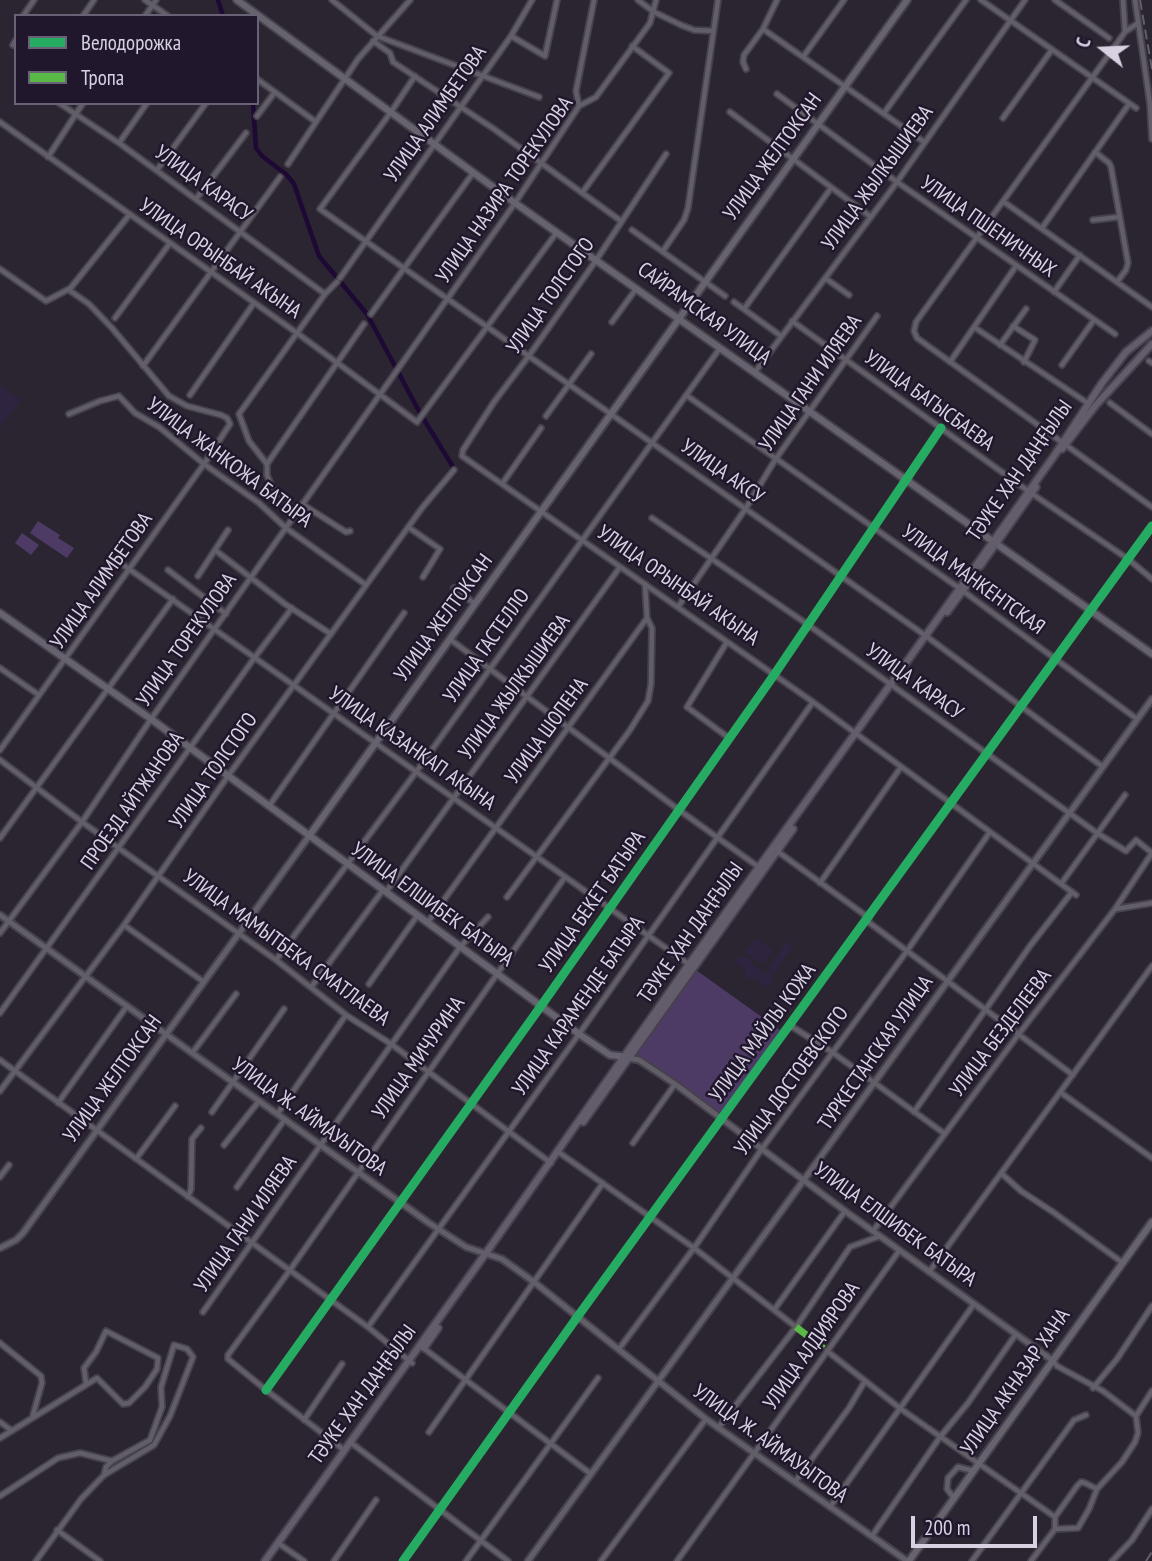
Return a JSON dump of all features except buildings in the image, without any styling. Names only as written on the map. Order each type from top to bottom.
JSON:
[{"type":"main road","name":"САЙРАМСКАЯ УЛИЦА","points":[[237,0],[256,14]]},
{"type":"main road","name":"УЛИЦА ЖЕЛТОКСАН","points":[[309,836],[907,0]]},
{"type":"main road","name":"САЙРАМСКАЯ УЛИЦА","points":[[259,16],[515,203],[1152,654]]},
{"type":"main road","name":"ТӘУКЕ ХАН ДАҢҒЫЛЫ","points":[[1066,442],[1088,404],[1126,352],[1152,331]]},
{"type":"main road","name":"ТӘУКЕ ХАН ДАҢҒЫЛЫ","points":[[267,1561],[422,1348],[626,1057],[1066,442],[1152,344]]},
{"type":"main road","name":"УЛИЦА ЕЛШИБЕК БАТЫРА","points":[[0,612],[151,719],[579,1034],[610,1055],[626,1057]]},
{"type":"main road","name":"УЛИЦА АКНАЗАР ХАНА","points":[[908,1561],[1152,1222]]},
{"type":"main road","name":"ТӘУКЕ ХАН ДАҢҒЫЛЫ","points":[[280,1544],[351,1443]]},
{"type":"street","points":[[145,0],[154,2]]},
{"type":"street","points":[[332,0],[377,36],[539,97]]},
{"type":"street","points":[[288,164],[345,78],[377,36],[410,0]]},
{"type":"street","name":"УЛИЦА АЛИМБЕТОВА","points":[[267,464],[249,441],[239,414],[366,241],[510,36],[532,0]]},
{"type":"street","points":[[510,36],[545,56],[557,0]]},
{"type":"street","points":[[579,106],[576,91],[594,0]]},
{"type":"street","points":[[638,0],[654,12],[688,28],[713,31]]},
{"type":"street","name":"УЛИЦА НАЗИРА ТОРЕКУЛОВА","points":[[400,365],[515,203],[579,106],[596,97],[650,23],[656,0]]},
{"type":"street","points":[[663,251],[684,220],[688,208],[718,0]]},
{"type":"street","points":[[746,69],[744,55],[777,0]]},
{"type":"street","points":[[803,57],[844,0]]},
{"type":"street","points":[[884,114],[966,0]]},
{"type":"street","points":[[981,0],[1136,108]]},
{"type":"street","name":"УЛИЦА ЖЫЛКЫШИЕВА","points":[[755,372],[897,182],[1025,0]]},
{"type":"street","points":[[1055,0],[1109,38]]},
{"type":"street","points":[[1124,0],[1125,32]]},
{"type":"street","points":[[1135,0],[1150,104],[1152,139]]},
{"type":"street","points":[[1138,23],[1125,32],[916,322],[914,331],[918,338],[950,362],[1066,442],[1152,507]]},
{"type":"street","points":[[762,29],[924,142]]},
{"type":"street","points":[[373,41],[390,53],[393,62],[460,106],[621,221]]},
{"type":"street","points":[[582,192],[669,73],[632,46]]},
{"type":"street","points":[[1003,118],[1051,51]]},
{"type":"street","points":[[391,112],[415,76]]},
{"type":"street","points":[[259,80],[316,122]]},
{"type":"street","points":[[257,116],[275,92]]},
{"type":"street","name":"УЛИЦА ПШЕНИЧНЫХ","points":[[777,94],[897,182],[1115,334]]},
{"type":"street","points":[[1042,228],[1129,104]]},
{"type":"street","name":"УЛИЦА КАРАСУ","points":[[61,105],[157,170],[325,294]]},
{"type":"street","points":[[48,157],[82,105]]},
{"type":"street","points":[[119,143],[146,105]]},
{"type":"street","points":[[157,170],[205,105]]},
{"type":"street","name":"УЛИЦА АКСУ","points":[[391,112],[320,209],[928,637],[1103,766]]},
{"type":"street","points":[[730,112],[871,217]]},
{"type":"street","name":"УЛИЦА ОРЫНБАЙ АКЫНА","points":[[0,122],[297,333],[416,422],[420,421],[488,327]]},
{"type":"street","points":[[196,199],[246,133]]},
{"type":"street","points":[[1095,152],[1110,164],[1128,267],[1116,282]]},
{"type":"street","name":"УЛИЦА ТОЛСТОГО","points":[[462,456],[463,450],[494,402],[597,259],[666,153]]},
{"type":"street","points":[[371,314],[474,172]]},
{"type":"street","points":[[69,289],[89,304],[143,366],[280,177]]},
{"type":"street","points":[[744,309],[831,188]]},
{"type":"street","points":[[1004,202],[1152,307]]},
{"type":"street","points":[[0,269],[41,299],[50,300],[69,289],[130,215]]},
{"type":"street","points":[[1093,220],[1119,217]]},
{"type":"street","points":[[632,230],[725,296]]},
{"type":"street","points":[[488,327],[557,232]]},
{"type":"street","points":[[116,318],[170,243]]},
{"type":"street","points":[[1054,292],[1080,255]]},
{"type":"street","points":[[950,362],[1016,266]]},
{"type":"street","points":[[825,278],[849,295]]},
{"type":"street","points":[[612,322],[637,287]]},
{"type":"street","points":[[734,302],[781,336]]},
{"type":"street","points":[[190,394],[254,303]]},
{"type":"street","points":[[1000,345],[1026,309]]},
{"type":"street","name":"УЛИЦА ГАНИ ИЛЯЕВА","points":[[678,607],[713,559],[775,460],[877,316]]},
{"type":"street","points":[[1062,366],[1094,320]]},
{"type":"street","name":"УЛИЦА БАГЫСБАЕВА","points":[[792,321],[1128,559],[1152,579]]},
{"type":"street","points":[[297,512],[280,499],[272,487],[267,464],[364,324]]},
{"type":"street","points":[[1013,326],[1035,340],[1024,362]]},
{"type":"street","points":[[974,327],[1088,404]]},
{"type":"street","name":"УЛИЦА ГАСТЕЛЛО","points":[[276,960],[416,772],[720,348]]},
{"type":"street","points":[[546,416],[591,354]]},
{"type":"street","name":"УЛИЦА ТОРЕКУЛОВА","points":[[0,933],[82,822],[151,719],[400,365]]},
{"type":"street","name":"УЛИЦА АЛИМБЕТОВА","points":[[0,750],[230,424],[227,418],[187,406],[169,396],[143,366]]},
{"type":"street","name":"УЛИЦА МАНКЕНТСКАЯ","points":[[686,395],[961,589],[1137,719]]},
{"type":"street","name":"УЛИЦА ЖАНКОЖА БАТЫРА","points":[[69,414],[119,396],[135,413],[159,427],[204,464],[259,503],[286,528],[366,585]]},
{"type":"street","points":[[1110,403],[1152,434]]},
{"type":"street","points":[[502,484],[541,428]]},
{"type":"street","name":"УЛИЦА БЕКЕТ БАТЫРА","points":[[266,1390],[774,675],[941,428]]},
{"type":"street","name":"УЛИЦА ОРЫНБАЙ АКЫНА","points":[[462,456],[813,702],[1074,893],[985,1009]]},
{"type":"street","name":"УЛИЦА ТОЛСТОГО","points":[[0,1091],[124,925],[408,527],[454,470]]},
{"type":"street","points":[[302,504],[346,532],[350,531]]},
{"type":"street","name":"УЛИЦА КАРАСУ","points":[[652,518],[807,624],[1097,833],[1126,851],[1136,839],[1152,853]]},
{"type":"street","name":"УЛИЦА МАЙЛЫ КОЖА","points":[[403,1561],[1152,526]]},
{"type":"street","points":[[408,527],[440,549],[423,577]]},
{"type":"street","points":[[198,576],[228,530]]},
{"type":"street","points":[[215,550],[331,634]]},
{"type":"street","name":"УЛИЦА КАЗАНКАП АКЫНА","points":[[112,557],[691,966]]},
{"type":"street","name":"УЛИЦА ЖЫЛКЫШИЕВА","points":[[384,891],[620,567]]},
{"type":"street","points":[[168,570],[226,614]]},
{"type":"street","points":[[506,897],[648,701],[652,628],[647,618],[645,584]]},
{"type":"street","points":[[454,588],[476,605]]},
{"type":"street","points":[[0,838],[173,599]]},
{"type":"street","name":"ПРОЕЗД АЙТЖАНОВА","points":[[0,1013],[292,608]]},
{"type":"street","points":[[269,806],[404,613]]},
{"type":"street","name":"УЛИЦА ШОПЕНА","points":[[428,923],[647,618]]},
{"type":"street","points":[[451,640],[761,869]]},
{"type":"street","points":[[727,642],[687,707],[729,738]]},
{"type":"street","points":[[0,668],[39,695]]},
{"type":"street","name":"ТУРКЕСТАНСКАЯ УЛИЦА","points":[[528,1561],[1152,699]]},
{"type":"street","name":"УЛИЦА КАРАМЕНДЕ БАТЫРА","points":[[368,1327],[440,1230],[813,702]]},
{"type":"street","name":"УЛИЦА МАМЫТБЕКА СМАТЛАЕВА","points":[[0,760],[551,1163]]},
{"type":"street","points":[[820,883],[901,766]]},
{"type":"street","points":[[1061,884],[1125,795]]},
{"type":"street","name":"УЛИЦА ДОСТОЕВСКОГО","points":[[619,1349],[990,832]]},
{"type":"street","name":"УЛИЦА ЖЕЛТОКСАН","points":[[0,1248],[23,1233],[309,836]]},
{"type":"street","points":[[775,849],[1073,1075]]},
{"type":"street","name":"УЛИЦА БЕЗДЕЛЕЕВА","points":[[873,1231],[1115,909],[1152,853]]},
{"type":"street","name":"УЛИЦА МИЧУРИНА","points":[[266,1390],[228,1359],[229,1350],[290,1270],[565,877]]},
{"type":"street","points":[[312,986],[384,891]]},
{"type":"street","points":[[1115,909],[1152,903]]},
{"type":"street","name":"УЛИЦА Ж. АЙМАУЫТОВА","points":[[0,915],[440,1230],[466,1247],[502,1259],[718,1428],[908,1561]]},
{"type":"street","points":[[369,984],[417,916]]},
{"type":"street","name":"УЛИЦА ГАНИ ИЛЯЕВА","points":[[203,1312],[460,947],[488,917]]},
{"type":"street","points":[[124,925],[204,982]]},
{"type":"street","points":[[929,1272],[1152,966]]},
{"type":"street","points":[[192,1052],[236,994]]},
{"type":"street","points":[[58,1102],[127,1006]]},
{"type":"street","points":[[212,1112],[284,1009]]},
{"type":"street","points":[[914,1112],[978,1023],[985,1009]]},
{"type":"street","points":[[278,1113],[346,1015]]},
{"type":"street","points":[[791,1026],[832,1052],[945,1134]]},
{"type":"street","name":"УЛИЦА ЕЛШИБЕК БАТЫРА","points":[[626,1057],[639,1060],[675,1084],[761,1150],[1052,1360]]},
{"type":"street","points":[[0,1060],[330,1299],[411,1362]]},
{"type":"street","points":[[633,1143],[675,1084]]},
{"type":"street","points":[[1060,1092],[1152,1158]]},
{"type":"street","points":[[224,1145],[260,1100]]},
{"type":"street","points":[[135,1158],[175,1106]]},
{"type":"street","points":[[237,1187],[285,1118]]},
{"type":"street","points":[[188,1197],[191,1189],[192,1139],[201,1128]]},
{"type":"street","points":[[559,1152],[694,1248],[796,1327]]},
{"type":"street","points":[[0,1177],[9,1165]]},
{"type":"street","points":[[1001,1173],[1021,1191],[1123,1263]]},
{"type":"street","points":[[429,1432],[603,1183]]},
{"type":"street","points":[[774,1310],[845,1211]]},
{"type":"street","points":[[718,1428],[796,1327],[850,1247],[880,1236]]},
{"type":"street","name":"УЛИЦА АЛДИЯРОВА","points":[[677,1561],[899,1251]]},
{"type":"street","points":[[830,1507],[974,1304]]},
{"type":"street","points":[[1093,1388],[1124,1350],[1152,1306]]},
{"type":"street","points":[[0,1438],[86,1383],[99,1378],[126,1405],[145,1387],[157,1369],[156,1357],[106,1331],[96,1352],[84,1367],[86,1383]]},
{"type":"street","points":[[872,1536],[1016,1334]]},
{"type":"street","points":[[0,1343],[41,1376],[42,1383],[33,1416]]},
{"type":"street","points":[[36,1561],[81,1499],[104,1475],[153,1445],[170,1416],[193,1357],[187,1349],[174,1345],[161,1387],[162,1406],[150,1440],[114,1460],[106,1467],[104,1475]]},
{"type":"street","points":[[422,1348],[592,1475]]},
{"type":"street","points":[[827,1351],[901,1409],[1055,1517]]},
{"type":"street","points":[[1052,1360],[1057,1366],[1093,1388],[1103,1391],[1136,1416]]},
{"type":"street","points":[[304,1419],[342,1364]]},
{"type":"street","points":[[466,1561],[598,1378]]},
{"type":"street","points":[[795,1482],[849,1408],[865,1381]]},
{"type":"street","points":[[266,1390],[344,1450]]},
{"type":"street","points":[[1055,1529],[1077,1528],[1097,1489],[1135,1443],[1138,1433],[1136,1416],[1152,1391]]},
{"type":"street","points":[[972,1561],[1074,1420],[1086,1415]]},
{"type":"street","points":[[601,1561],[706,1419]]},
{"type":"street","points":[[0,1422],[11,1430]]},
{"type":"street","points":[[351,1443],[508,1561]]},
{"type":"street","points":[[0,1496],[58,1458],[80,1453],[114,1460]]},
{"type":"street","points":[[955,1499],[947,1489],[947,1478],[958,1467],[974,1471]]},
{"type":"street","points":[[1031,1561],[1055,1529],[1055,1517],[1081,1482],[1097,1489]]},
{"type":"street","points":[[334,1561],[376,1500]]},
{"type":"street","points":[[1112,1561],[1132,1540],[1152,1509]]},
{"type":"street","points":[[57,1530],[100,1561]]},
{"type":"street","points":[[280,1544],[304,1561]]},
{"type":"shaded area","points":[[0,384],[21,400],[0,428]]},
{"type":"shaded area","points":[[38,521],[74,548],[67,558],[30,533]]},
{"type":"shaded area","points":[[22,533],[39,545],[31,555],[15,543]]},
{"type":"shaded area","points":[[756,938],[773,950],[763,964],[755,958],[751,963],[767,974],[786,943],[793,947],[771,976],[774,978],[767,987],[753,977],[751,980],[745,976],[747,972],[735,963],[741,955],[749,960],[752,956],[746,952]]},
{"type":"shaded area","points":[[696,970],[780,1030],[720,1116],[635,1055]]},
{"type":"waterway","points":[[218,0],[222,14]]},
{"type":"waterway","points":[[253,105],[256,148],[294,184],[319,256],[367,314],[420,413],[453,467]]},
{"type":"railway","points":[[1140,0],[1152,69]]},
{"type":"railway","points":[[1146,1561],[1152,1552]]},
{"type":"marked path","points":[[796,1327],[827,1351]]},
{"type":"cycle path","points":[[266,1390],[774,675],[941,428]]},
{"type":"cycle path","points":[[403,1561],[1152,526]]}]
